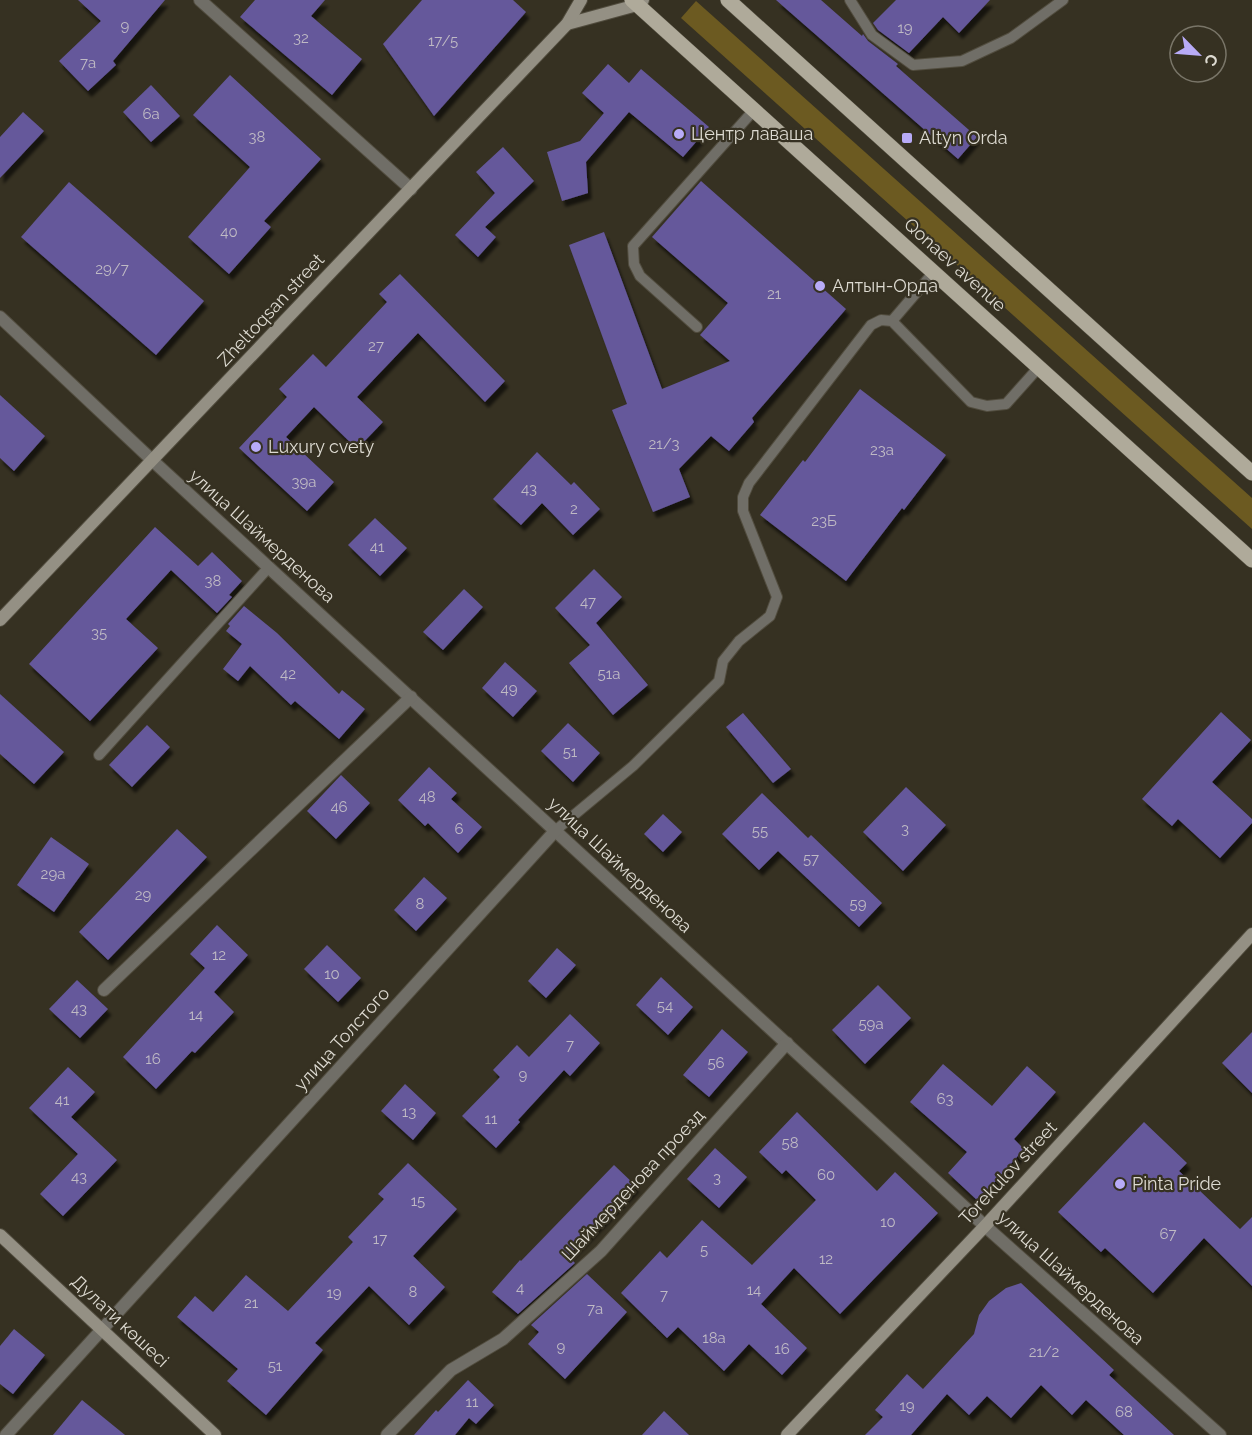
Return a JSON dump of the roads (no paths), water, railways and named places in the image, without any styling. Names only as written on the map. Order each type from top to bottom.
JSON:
[{"type":"main road","name":"Zheltoqsan street","points":[[0,620],[567,24],[581,0]]},
{"type":"main road","points":[[728,0],[1252,472]]},
{"type":"main road","points":[[567,24],[638,2]]},
{"type":"main road","name":"Qonaev avenue","points":[[638,2],[754,110],[1252,560]]},
{"type":"main road","name":"Torekulov street","points":[[787,1435],[985,1226],[1252,933]]},
{"type":"main road","name":"Дулати көшесі","points":[[0,1235],[215,1435]]},
{"type":"street","points":[[201,0],[411,189]]},
{"type":"street","name":"улица Шаймерденова","points":[[0,317],[153,461],[985,1226],[1220,1435]]},
{"type":"street","points":[[104,990],[411,697]]},
{"type":"street","name":"улица Толстого","points":[[6,1435],[556,830]]},
{"type":"street","name":"Шаймерденова проезд","points":[[387,1435],[451,1370],[503,1339],[601,1251],[786,1043]]},
{"type":"lane","points":[[850,0],[872,35],[914,65],[962,61],[1011,38],[1063,0]]},
{"type":"lane","points":[[697,327],[640,276],[634,264],[633,246],[754,110]]},
{"type":"lane","points":[[934,272],[892,321],[971,402],[987,406],[1006,404],[1039,367]]},
{"type":"lane","name":"улица Толстого","points":[[556,830],[633,766],[718,681],[723,660],[739,641],[770,616],[777,597],[743,512],[743,497],[749,483],[871,325],[881,320],[892,321]]},
{"type":"lane","points":[[99,755],[269,567]]},
{"type":"place","name":"Центр лаваша","points":[[679,134]]},
{"type":"place","name":"Altyn Orda","points":[[907,138]]},
{"type":"place","name":"Алтын-Орда","points":[[820,286]]},
{"type":"place","name":"Luxury cvety","points":[[256,447]]},
{"type":"place","name":"Pinta Pride","points":[[1120,1184]]}]
